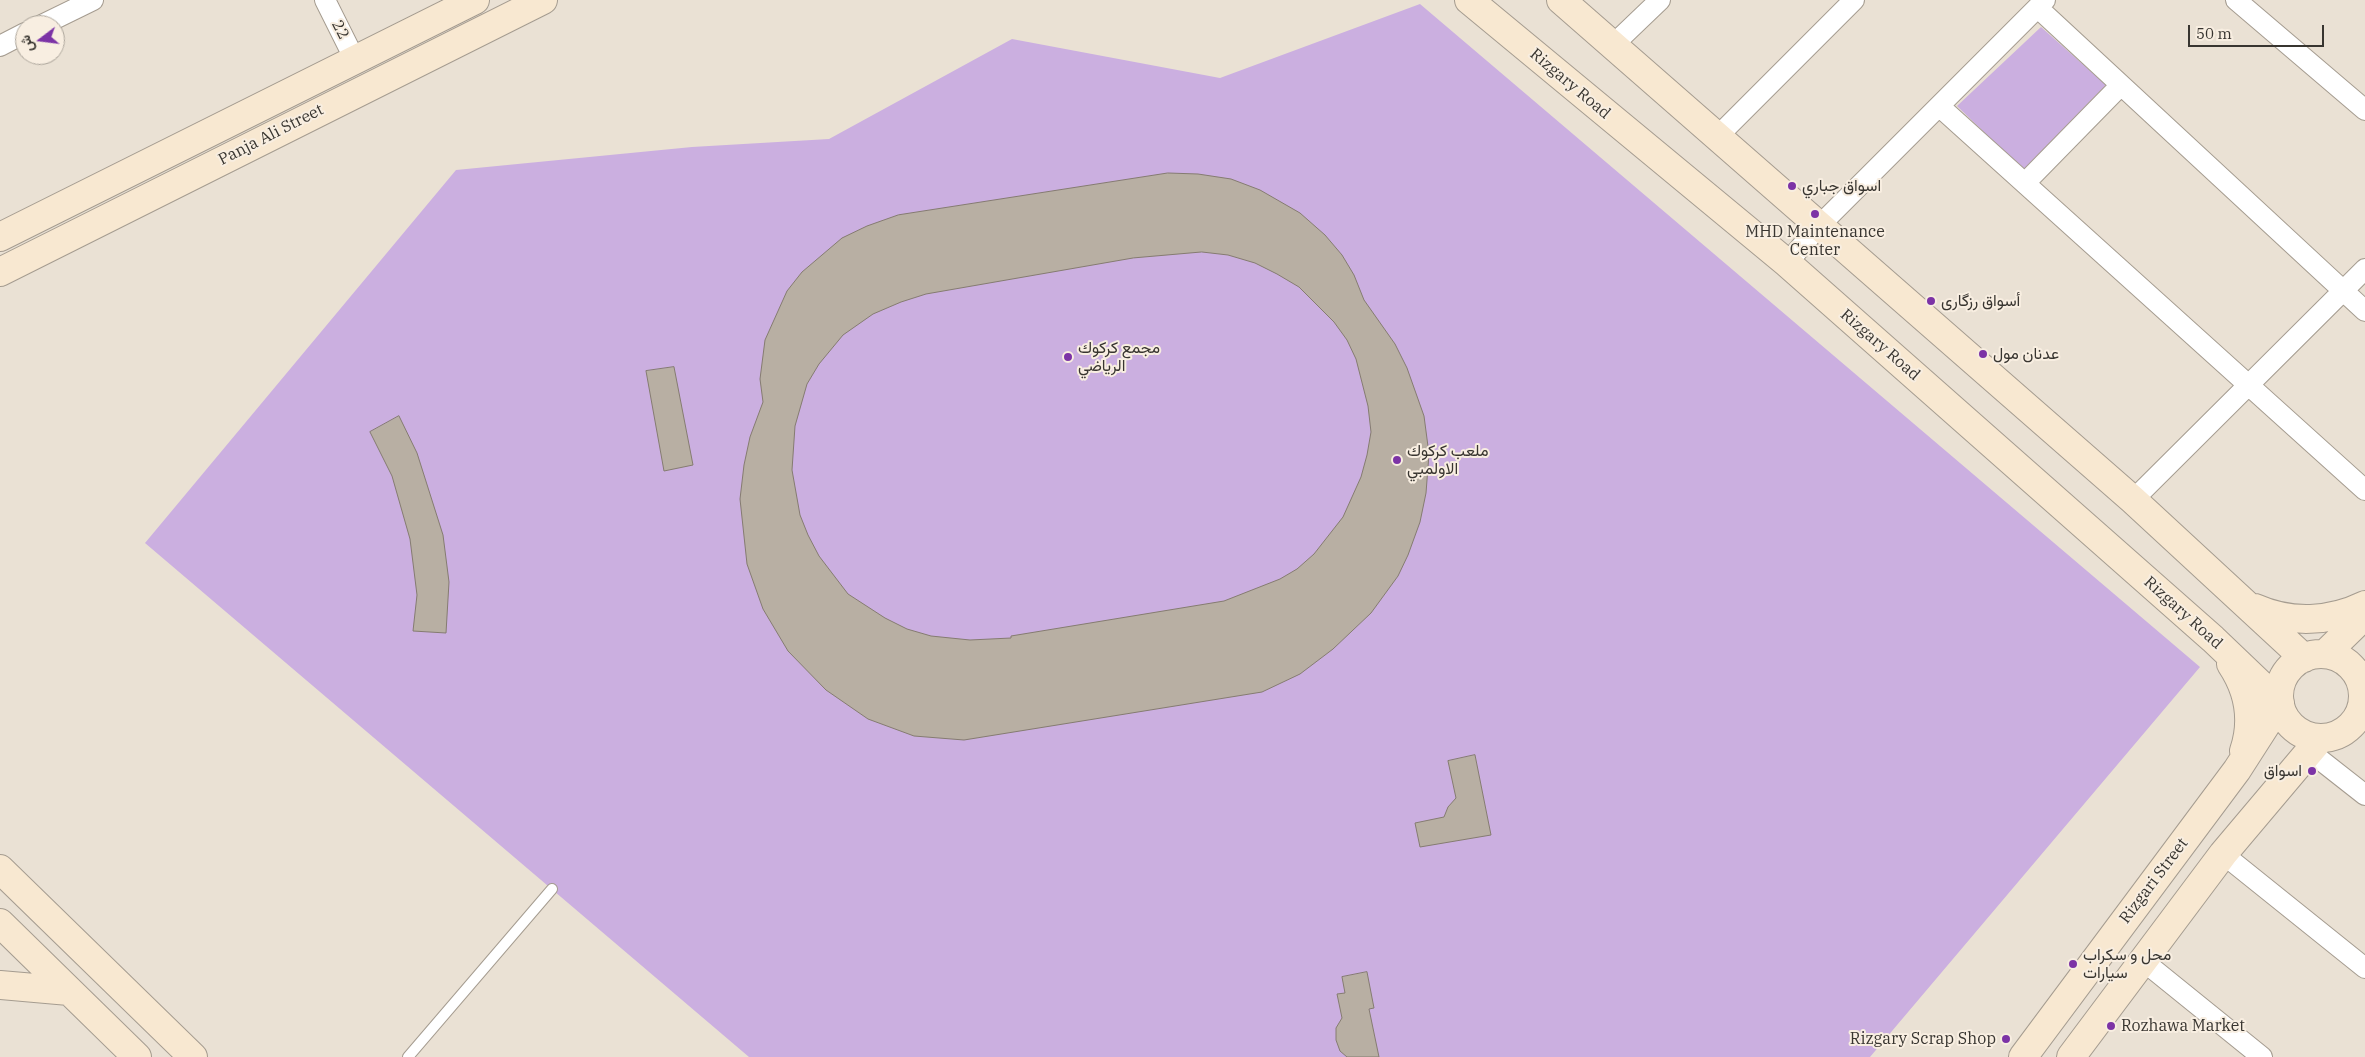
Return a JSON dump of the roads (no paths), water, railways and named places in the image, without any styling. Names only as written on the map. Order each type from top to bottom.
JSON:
[{"type":"street","points":[[62,15],[93,0]]},
{"type":"street","name":"22","points":[[325,0],[355,60]]},
{"type":"street","name":"Panja Ali Street","points":[[0,237],[475,0]]},
{"type":"street","name":"Panja Ali Street","points":[[0,272],[543,0]]},
{"type":"street","name":"Rizgary Road","points":[[1469,0],[1787,263],[2213,638],[2280,703]]},
{"type":"street","points":[[1561,0],[1820,224],[2133,500],[2246,604],[2315,656],[2341,659],[2363,680],[2363,698],[2355,721],[2343,732],[2315,745],[2223,854],[2071,1057]]},
{"type":"street","points":[[1613,45],[1660,0]]},
{"type":"street","points":[[1718,136],[1854,0]]},
{"type":"street","points":[[2236,0],[2365,110]]},
{"type":"street","points":[[1787,263],[1820,224],[2041,4],[2121,85],[2365,311]]},
{"type":"street","points":[[0,46],[15,38]]},
{"type":"street","points":[[2025,183],[2121,85]]},
{"type":"street","points":[[1939,106],[2365,490]]},
{"type":"street","points":[[2133,500],[2365,269]]},
{"type":"street","points":[[2246,604],[2268,614],[2297,619],[2326,618],[2365,605]]},
{"type":"street","points":[[2365,614],[2315,656],[2289,668],[2284,676],[2279,694],[2280,703],[2287,721],[2315,745],[2365,795]]},
{"type":"street","points":[[2213,638],[2239,675],[2248,701],[2249,727],[2246,744],[2237,770]]},
{"type":"street","name":"Rizgari Street","points":[[2024,1057],[2237,770],[2280,703]]},
{"type":"street","points":[[2223,854],[2365,968]]},
{"type":"street","points":[[0,869],[193,1057]]},
{"type":"street","points":[[0,923],[137,1057]]},
{"type":"street","points":[[2142,960],[2262,1057]]},
{"type":"street","points":[[0,985],[69,991]]},
{"type":"lane","points":[[408,1057],[552,889]]},
{"type":"place","name":"اسواق جباري","points":[[1792,186]]},
{"type":"place","name":"MHD Maintenance Center","points":[[1815,214]]},
{"type":"place","name":"أسواق رزگارى","points":[[1931,301]]},
{"type":"place","name":"عدنان مول","points":[[1983,354]]},
{"type":"place","name":"مجمع كركوك الرياضي","points":[[1068,357]]},
{"type":"place","name":"ملعب كركوك الاولمبي","points":[[1397,460]]},
{"type":"place","name":"اسواق","points":[[2312,771]]},
{"type":"place","name":"محل و سكراب سيارات","points":[[2073,964]]},
{"type":"place","name":"Rozhawa Market","points":[[2111,1026]]},
{"type":"place","name":"Rizgary Scrap Shop","points":[[2006,1039]]}]
